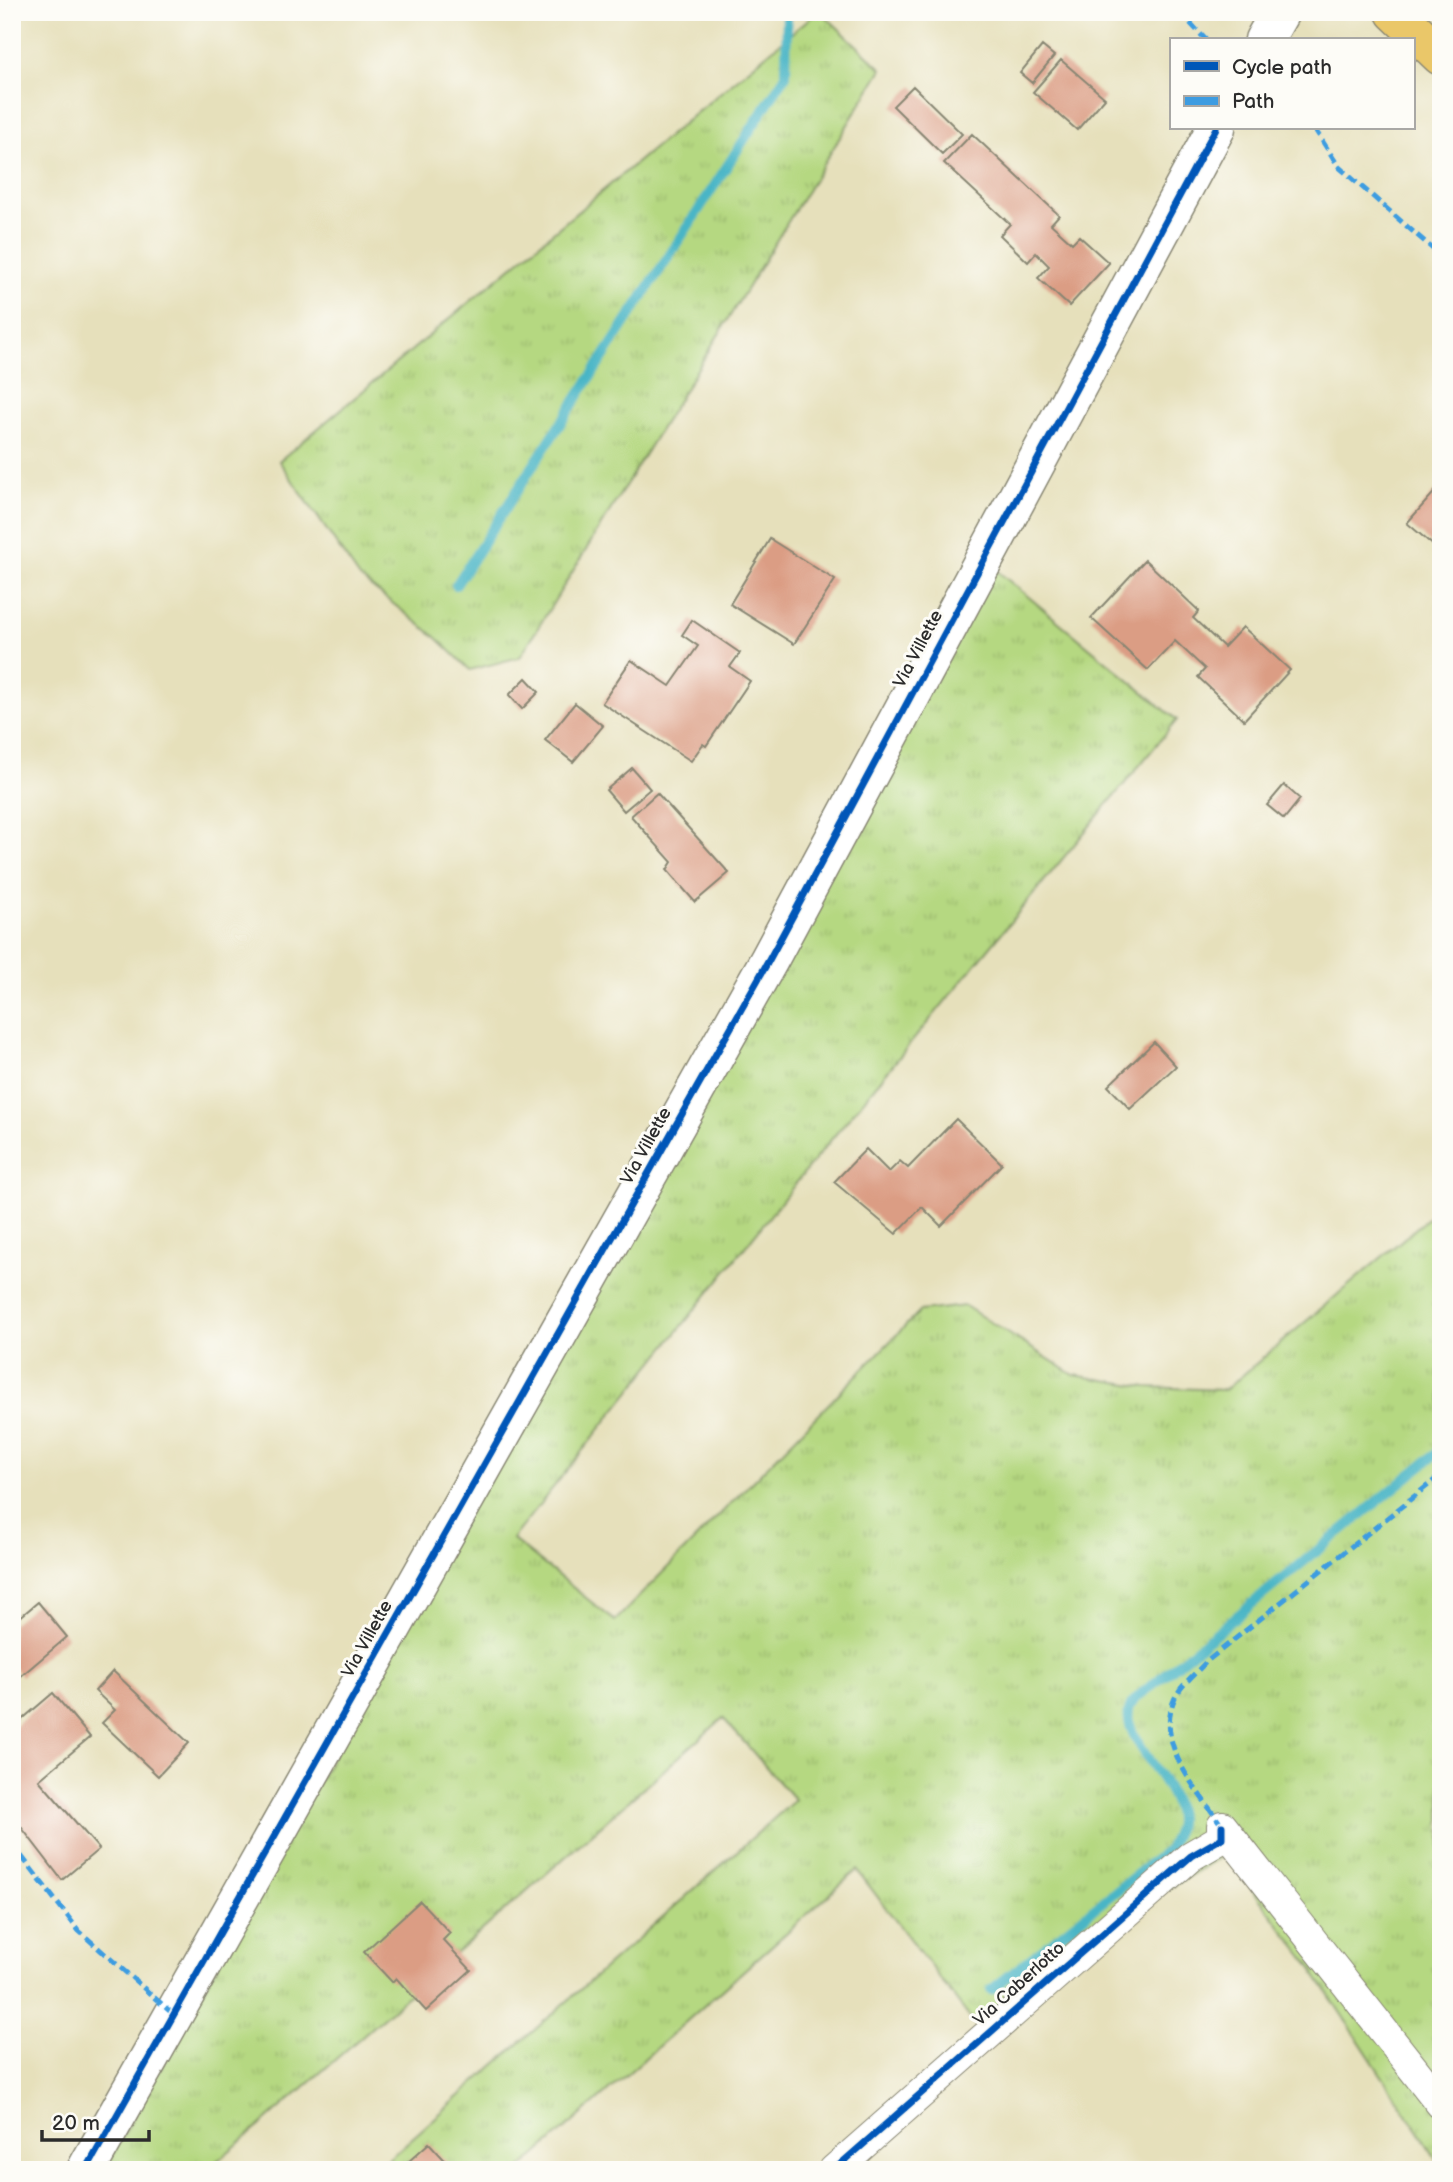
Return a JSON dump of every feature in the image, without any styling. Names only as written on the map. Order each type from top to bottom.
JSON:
[{"type":"highway","points":[[1395,12],[1441,56]]},
{"type":"street","points":[[1265,38],[1280,12]]},
{"type":"street","name":"Via Villette","points":[[86,2170],[769,960],[1215,130]]},
{"type":"street","name":"Via Caberlotto","points":[[834,2170],[1128,1909],[1191,1856],[1222,1838],[1222,1826],[1441,2104]]},
{"type":"green space","points":[[817,12],[821,12],[882,69],[520,657],[470,670],[436,637],[360,578],[279,461]]},
{"type":"green space","points":[[990,565],[1177,720],[816,1158],[512,1539],[615,1621],[920,1311],[965,1306],[1074,1375],[1147,1387],[1225,1390],[1441,1207],[1441,2166],[1304,1957],[1225,1854],[1107,1927],[976,2026],[857,1870],[519,2170],[376,2170],[795,1800],[723,1718],[261,2125],[206,2170],[104,2170]]},
{"type":"building","points":[[1042,46],[1054,56],[1032,83],[1020,73]]},
{"type":"building","points":[[1061,60],[1105,98],[1077,130],[1033,92]]},
{"type":"building","points":[[913,86],[962,134],[942,154],[893,106]]},
{"type":"building","points":[[972,134],[1059,215],[1051,224],[1072,243],[1079,236],[1109,263],[1069,306],[1038,278],[1049,266],[1036,253],[1028,262],[1000,235],[1010,224],[944,163]]},
{"type":"building","points":[[1439,487],[1441,489],[1441,552],[1407,523]]},
{"type":"building","points":[[770,539],[835,580],[794,644],[730,604]]},
{"type":"building","points":[[1145,560],[1199,611],[1193,618],[1224,647],[1243,627],[1290,670],[1244,720],[1198,677],[1205,669],[1175,641],[1148,670],[1091,618]]},
{"type":"building","points":[[692,620],[740,653],[730,667],[750,681],[706,746],[703,744],[691,761],[602,703],[631,660],[670,686],[698,646],[682,635]]},
{"type":"building","points":[[526,678],[539,692],[522,709],[509,695]]},
{"type":"building","points":[[575,703],[603,726],[573,762],[545,740]]},
{"type":"building","points":[[632,768],[650,789],[624,811],[606,790]]},
{"type":"building","points":[[1284,785],[1300,799],[1284,819],[1267,805]]},
{"type":"building","points":[[657,793],[729,873],[695,902],[667,870],[672,862],[631,816]]},
{"type":"building","points":[[1154,1042],[1176,1066],[1130,1109],[1108,1086]]},
{"type":"building","points":[[956,1119],[1002,1164],[941,1226],[922,1207],[896,1234],[834,1182],[866,1149],[889,1172],[900,1161],[908,1168]]},
{"type":"building","points":[[38,1602],[67,1637],[21,1676],[12,1666],[12,1624]]},
{"type":"building","points":[[113,1671],[189,1743],[158,1776],[102,1723],[115,1710],[95,1691]]},
{"type":"building","points":[[53,1693],[90,1737],[39,1780],[99,1849],[62,1880],[12,1815],[12,1728]]},
{"type":"building","points":[[420,1901],[450,1933],[443,1940],[471,1970],[426,2011],[396,1978],[392,1982],[364,1952]]},
{"type":"building","points":[[429,2143],[452,2168],[450,2170],[415,2170],[408,2162]]},
{"type":"waterway","points":[[456,585],[786,75],[787,12]]},
{"type":"waterway","points":[[991,1990],[1169,1849],[1178,1825],[1176,1808],[1170,1793],[1133,1733],[1129,1719],[1133,1702],[1441,1450]]},
{"type":"marked path","points":[[1180,12],[1204,38]]},
{"type":"marked path","points":[[1315,130],[1339,167],[1441,256]]},
{"type":"marked path","points":[[1222,1826],[1191,1782],[1175,1751],[1170,1734],[1170,1717],[1176,1695],[1206,1662],[1441,1475]]},
{"type":"marked path","points":[[12,1844],[79,1931],[173,2014]]},
{"type":"cycle path","points":[[86,2170],[769,960],[1215,130]]},
{"type":"cycle path","points":[[834,2170],[1191,1856],[1222,1838],[1222,1826]]}]
